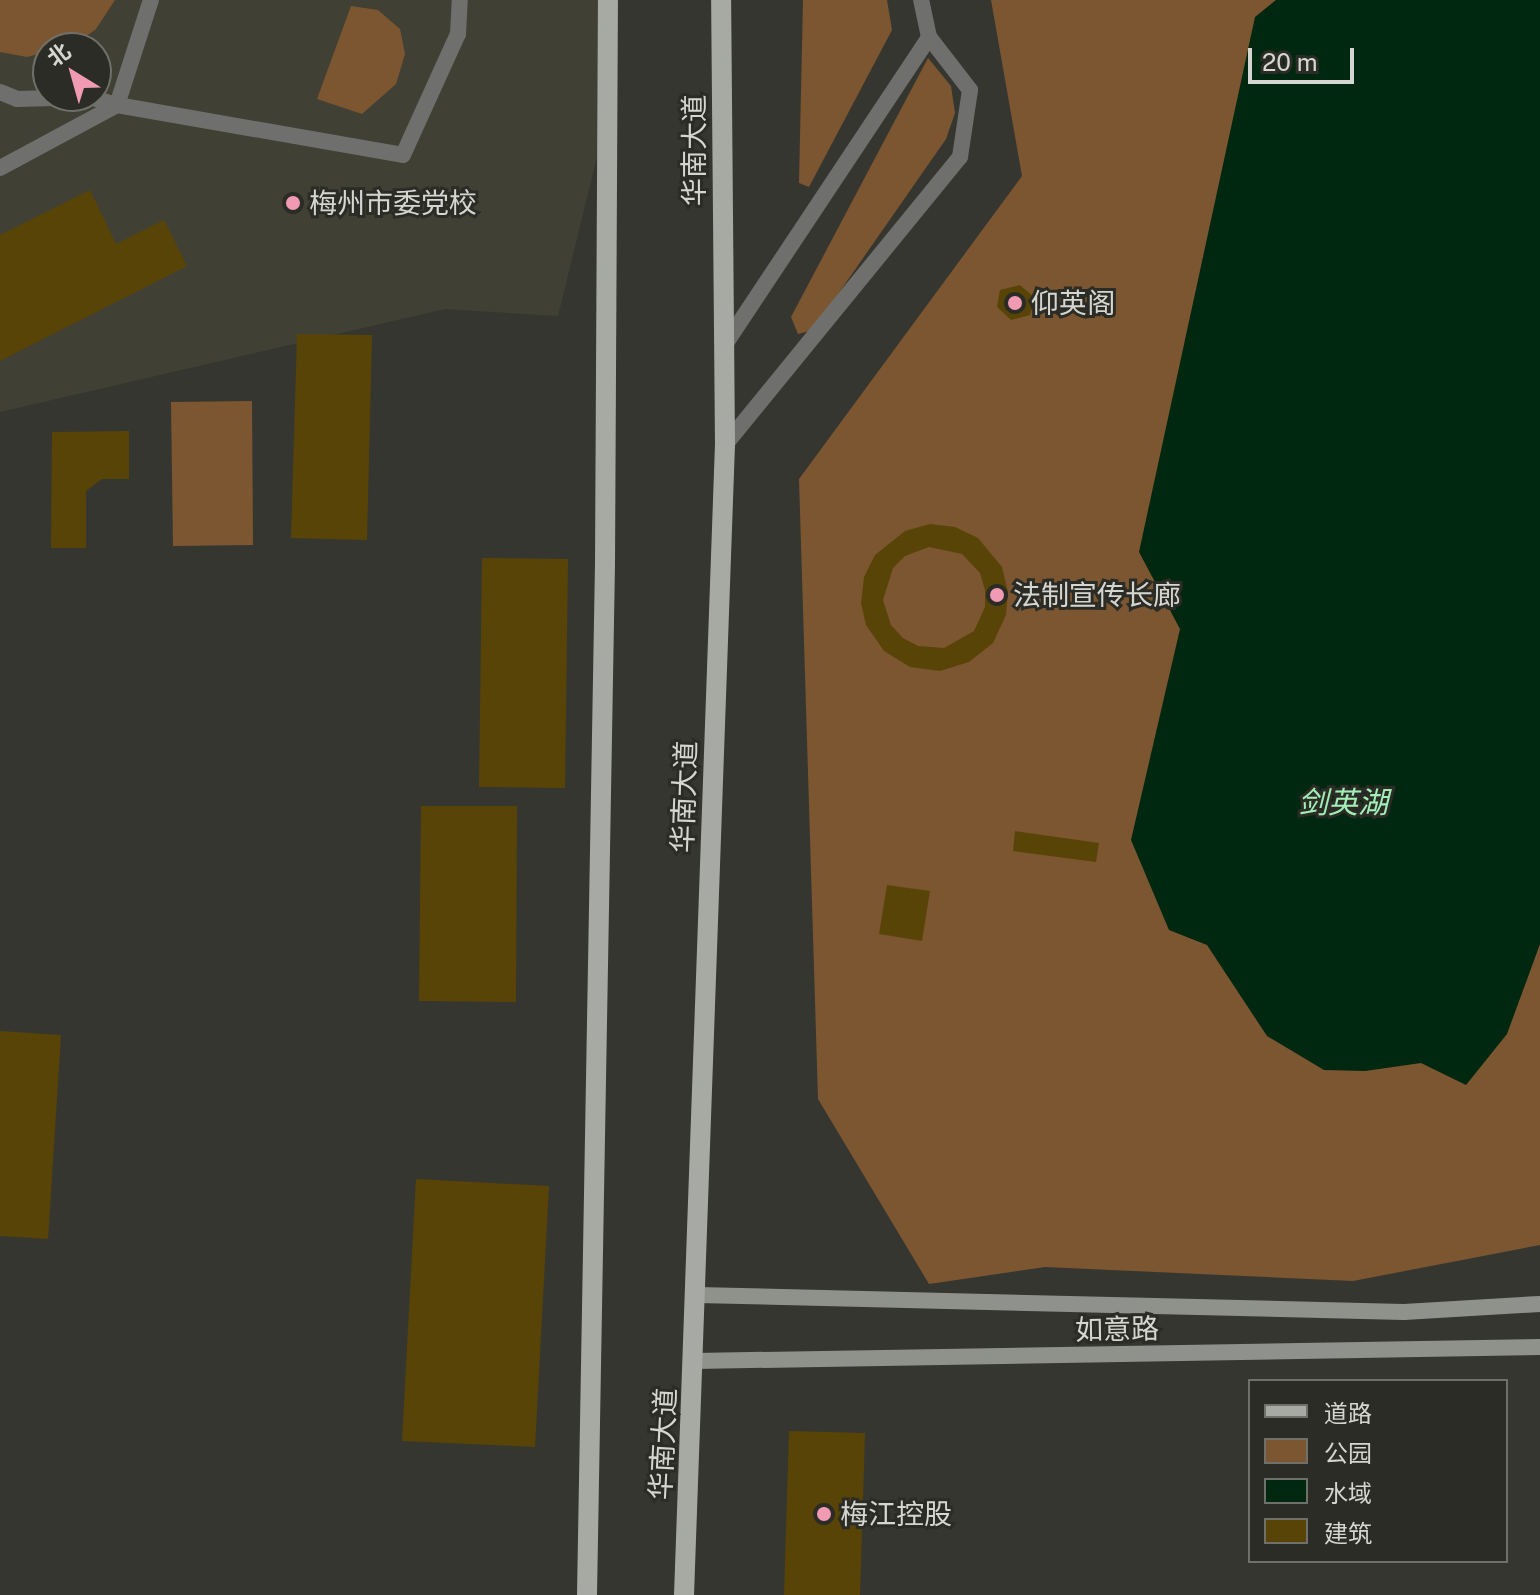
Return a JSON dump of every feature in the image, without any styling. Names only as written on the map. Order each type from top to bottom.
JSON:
[{"type":"main road","points":[[587,1595],[605,564],[608,0]]},
{"type":"main road","name":"华南大道","points":[[684,1595],[695,1361],[725,445],[721,0]]},
{"type":"street","name":"如意路","points":[[697,1295],[1404,1312],[1540,1304]]},
{"type":"street","name":"如意路","points":[[695,1361],[1540,1347]]},
{"type":"lane","points":[[0,168],[117,105],[151,0]]},
{"type":"lane","points":[[0,92],[17,99],[90,97],[117,105],[403,155],[458,34],[460,0]]},
{"type":"lane","points":[[725,445],[960,157],[970,90],[929,37],[921,0]]},
{"type":"lane","points":[[724,346],[929,37]]},
{"type":"shaded area","name":"梅州市委党校","points":[[0,0],[609,0],[616,79],[558,316],[445,309],[0,412]]},
{"type":"green space","points":[[0,0],[115,0],[92,32],[32,32],[32,56],[0,52]]},
{"type":"green space","points":[[803,0],[887,0],[892,30],[809,187],[799,183]]},
{"type":"green space","points":[[991,0],[1540,0],[1540,1245],[1353,1281],[1045,1267],[929,1284],[818,1099],[799,479],[1022,176]]},
{"type":"green space","points":[[351,6],[378,10],[400,29],[405,54],[396,84],[362,114],[317,99]]},
{"type":"green space","points":[[928,58],[951,86],[955,113],[946,139],[813,330],[798,334],[791,317]]},
{"type":"green space","points":[[252,401],[253,545],[173,546],[171,402]]},
{"type":"water","name":"剑英湖","points":[[1276,0],[1540,0],[1540,944],[1507,1034],[1466,1085],[1421,1063],[1365,1071],[1324,1070],[1267,1036],[1207,945],[1169,930],[1131,840],[1180,629],[1139,552],[1255,17]]},
{"type":"building","points":[[90,190],[116,244],[164,220],[187,266],[0,361],[0,235]]},
{"type":"building","name":"仰英阁","points":[[1020,285],[1035,298],[1030,315],[1011,320],[997,307],[1000,290]]},
{"type":"building","points":[[297,334],[372,335],[367,540],[291,538]]},
{"type":"building","points":[[129,431],[129,479],[102,479],[86,491],[86,548],[51,548],[52,432]]},
{"type":"building","name":"法制宣传长廊","points":[[930,524],[955,527],[978,538],[1002,567],[1008,592],[1006,615],[993,643],[969,662],[940,671],[910,667],[884,651],[866,625],[861,603],[864,577],[875,555],[905,531]],"holes":[[[929,547],[962,554],[980,573],[985,590],[985,607],[974,631],[944,648],[918,646],[903,638],[891,625],[883,600],[893,568],[905,556]]]},
{"type":"building","points":[[482,558],[568,559],[565,788],[479,787]]},
{"type":"building","points":[[421,806],[517,806],[516,1002],[419,1001]]},
{"type":"building","points":[[1015,831],[1099,843],[1096,862],[1013,851]]},
{"type":"building","points":[[887,885],[930,891],[922,941],[879,934]]},
{"type":"building","points":[[0,1031],[61,1035],[48,1239],[0,1236]]},
{"type":"building","points":[[416,1179],[549,1186],[535,1447],[402,1441]]},
{"type":"building","name":"梅江控股","points":[[789,1431],[865,1433],[860,1595],[784,1595]]},
{"type":"place","name":"梅州市委党校","points":[[293,203]]},
{"type":"place","name":"仰英阁","points":[[1015,303]]},
{"type":"place","name":"法制宣传长廊","points":[[997,595]]},
{"type":"place","name":"梅江控股","points":[[824,1514]]}]
